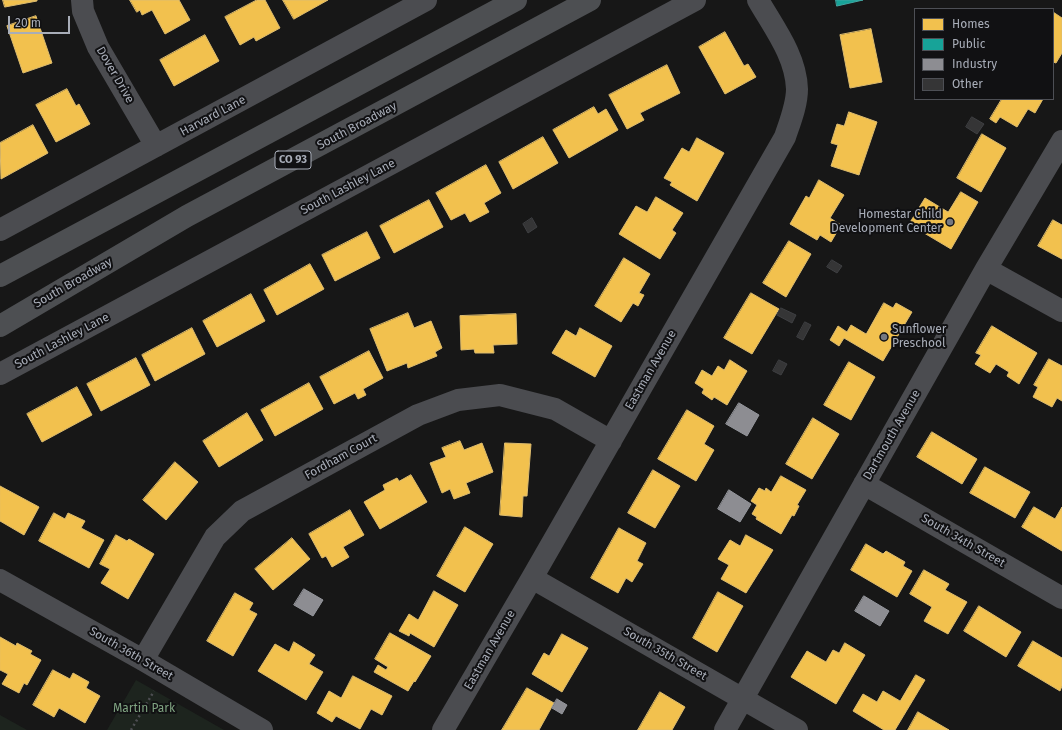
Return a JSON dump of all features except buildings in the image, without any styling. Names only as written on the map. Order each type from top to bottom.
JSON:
[{"type":"main road","points":[[0,276],[516,0]]},
{"type":"main road","name":"South Broadway","points":[[0,326],[187,216],[590,0]]},
{"type":"street","name":"Dover Drive","points":[[82,0],[84,10],[98,47],[156,146]]},
{"type":"street","name":"Harvard Lane","points":[[0,230],[426,0]]},
{"type":"street","name":"South Lashley Lane","points":[[0,374],[695,0]]},
{"type":"street","name":"Eastman Avenue","points":[[443,730],[611,441],[785,136],[793,113],[797,89],[791,58],[758,0]]},
{"type":"street","name":"Dartmouth Avenue","points":[[725,730],[986,269],[1062,141]]},
{"type":"street","points":[[986,269],[1062,312]]},
{"type":"street","name":"Fordham Court","points":[[143,660],[215,537],[242,511],[418,414],[458,400],[500,396],[555,409],[611,441]]},
{"type":"street","name":"South 34th Street","points":[[864,484],[1062,598]]},
{"type":"street","name":"South 35th Street","points":[[532,578],[797,730]]},
{"type":"street","name":"South 36th Street","points":[[0,580],[143,660],[262,730]]},
{"type":"path","points":[[131,730],[165,673]]},
{"type":"green space","name":"Martin Park","points":[[136,680],[224,730],[107,730]]},
{"type":"green space","points":[[0,715],[27,730],[0,730]]},
{"type":"place","name":"Homestar Child Development Center","points":[[950,222]]},
{"type":"place","name":"Sunflower Preschool","points":[[884,337]]}]
